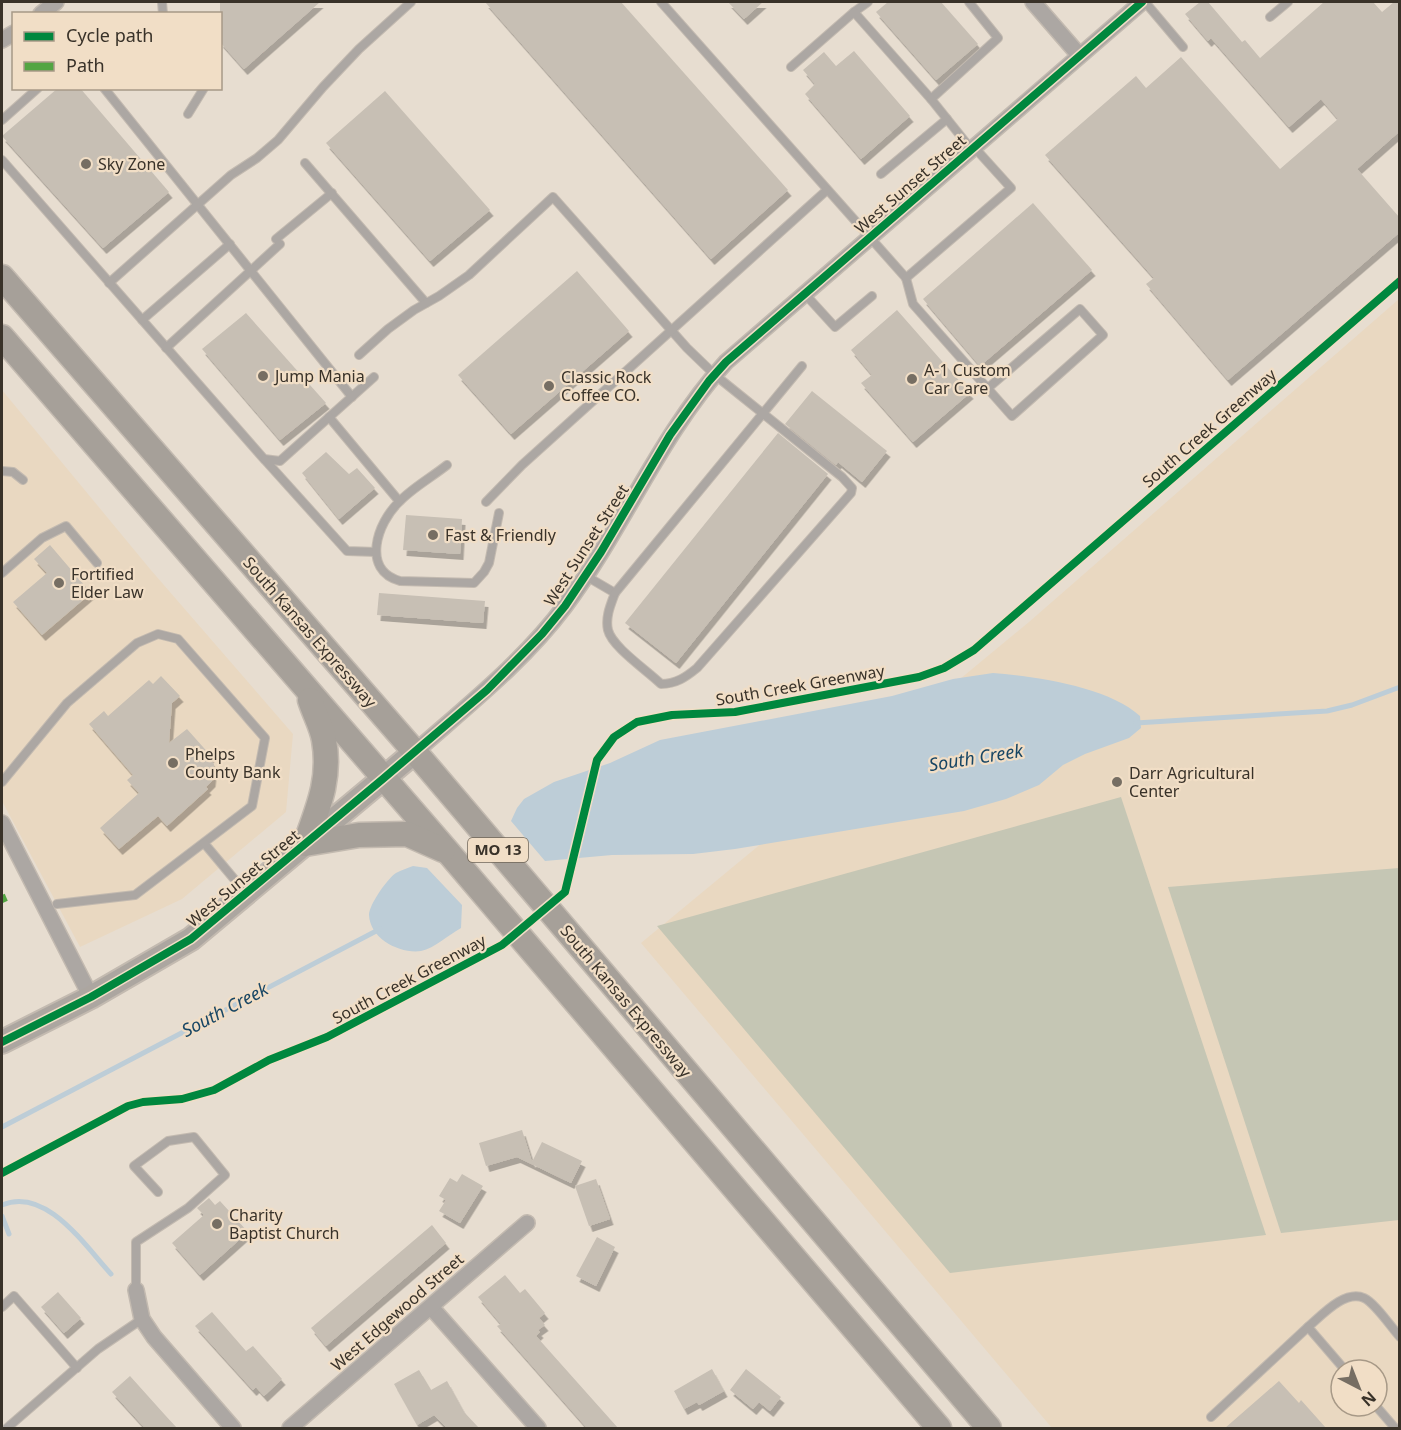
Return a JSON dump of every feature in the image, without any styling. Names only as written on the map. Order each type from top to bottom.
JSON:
[{"type":"main road","name":"South Kansas Expressway","points":[[2,277],[415,752],[989,1428]]},
{"type":"main road","name":"MO 13","points":[[2,337],[448,852],[939,1428]]},
{"type":"main road","points":[[305,686],[324,739],[327,774],[324,790],[305,844],[359,835],[407,834],[448,852]]},
{"type":"main road","name":"West Sunset Street","points":[[2,1042],[92,997],[191,939],[415,752]]},
{"type":"street","points":[[44,12],[56,2]]},
{"type":"street","points":[[1034,2],[1079,55]]},
{"type":"street","name":"West Sunset Street","points":[[415,752],[487,690],[542,634],[586,576],[670,435],[715,375],[756,334],[1143,2]]},
{"type":"street","points":[[2,823],[92,997]]},
{"type":"street","name":"West Edgewood Street","points":[[290,1428],[527,1223]]},
{"type":"street","points":[[136,1290],[142,1319],[154,1337],[233,1428]]},
{"type":"street","points":[[431,1307],[538,1428]]},
{"type":"lane","points":[[109,282],[231,175],[257,158],[278,140],[322,87],[359,49],[411,2]]},
{"type":"lane","points":[[661,2],[699,42],[906,278],[913,304],[1012,416],[1103,336],[1080,309],[988,388]]},
{"type":"lane","points":[[791,67],[868,2]]},
{"type":"lane","points":[[931,99],[998,38],[969,2]]},
{"type":"lane","points":[[1143,2],[1183,47]]},
{"type":"lane","points":[[1270,17],[1288,2]]},
{"type":"lane","points":[[854,12],[972,148],[1011,188],[906,278]]},
{"type":"lane","points":[[2,120],[36,90]]},
{"type":"lane","points":[[106,90],[352,397]]},
{"type":"lane","points":[[188,114],[203,90]]},
{"type":"lane","points":[[881,174],[947,119]]},
{"type":"lane","points":[[2,160],[347,551],[376,552]]},
{"type":"lane","points":[[305,163],[426,303]]},
{"type":"lane","points":[[486,502],[522,465],[827,190]]},
{"type":"lane","points":[[166,348],[332,193]]},
{"type":"lane","points":[[359,355],[388,329],[469,274],[553,197],[671,331],[715,375],[763,413],[842,477],[852,488],[851,493],[697,668],[684,678],[670,684],[661,684],[613,641],[608,629],[608,616],[615,593],[763,413],[802,366]]},
{"type":"lane","points":[[142,320],[230,244]]},
{"type":"lane","points":[[804,293],[835,327],[872,296]]},
{"type":"lane","points":[[264,459],[280,461],[374,377]]},
{"type":"lane","points":[[329,417],[399,501]]},
{"type":"lane","points":[[447,465],[399,501],[387,516],[376,552],[379,567],[389,578],[400,581],[474,584],[489,563],[499,513]]},
{"type":"lane","points":[[2,471],[13,472],[22,480]]},
{"type":"lane","points":[[2,573],[42,538],[66,526],[97,563]]},
{"type":"lane","points":[[586,576],[615,593]]},
{"type":"lane","points":[[2,782],[67,703],[137,642],[158,634],[178,639],[265,738],[252,806],[135,895],[57,904]]},
{"type":"lane","points":[[204,843],[246,893]]},
{"type":"lane","points":[[136,1290],[135,1242],[188,1208],[225,1175],[194,1137],[168,1141],[134,1166],[158,1192]]},
{"type":"lane","points":[[2,1307],[14,1296],[77,1368]]},
{"type":"lane","points":[[1211,1417],[1336,1304],[1357,1296],[1366,1299],[1400,1337]]},
{"type":"lane","points":[[7,1428],[98,1349],[142,1319]]},
{"type":"lane","points":[[1308,1328],[1334,1358]]},
{"type":"shaded area","name":"Darr Agricultural Center","points":[[1399,299],[1399,1428],[1052,1428],[641,943],[1029,622]]},
{"type":"shaded area","points":[[2,390],[150,569],[293,734],[286,812],[182,899],[80,947],[2,801]]},
{"type":"green space","points":[[1121,797],[1266,1235],[950,1273],[657,926]]},
{"type":"green space","points":[[1399,868],[1399,1220],[1281,1233],[1168,887]]},
{"type":"water","points":[[993,673],[1050,680],[1110,697],[1140,716],[1141,728],[1129,738],[1085,754],[1063,765],[1039,785],[1006,799],[964,811],[735,849],[693,854],[612,855],[545,861],[511,821],[524,799],[554,782],[610,763],[660,740],[892,696],[953,679]]},
{"type":"water","points":[[413,866],[427,868],[462,905],[461,928],[421,951],[404,950],[380,938],[371,924],[369,915],[375,899],[388,881],[396,873]]},
{"type":"building","points":[[220,2],[320,2],[244,69],[222,44],[222,12],[220,12]]},
{"type":"building","points":[[485,2],[621,2],[788,190],[711,259]]},
{"type":"building","points":[[728,2],[763,2],[744,19]]},
{"type":"building","points":[[888,2],[941,2],[978,44],[936,80],[876,12]]},
{"type":"building","points":[[1200,2],[1208,2],[1242,42],[1245,40],[1260,58],[1324,2],[1373,2],[1382,12],[1394,2],[1400,2],[1400,131],[1357,169],[1400,218],[1400,232],[1228,380],[1146,284],[1154,278],[1045,155],[1136,76],[1146,88],[1181,57],[1280,169],[1338,119],[1321,99],[1289,127],[1211,38],[1208,41],[1185,14]]},
{"type":"building","points":[[854,51],[910,116],[861,159],[805,94],[815,84],[803,70],[824,52],[836,66]]},
{"type":"building","name":"Sky Zone","points":[[56,90],[82,90],[169,192],[103,248],[2,136]]},
{"type":"building","points":[[385,91],[490,210],[430,261],[326,143]]},
{"type":"building","points":[[1033,203],[1092,270],[980,366],[923,299]]},
{"type":"building","points":[[577,271],[629,331],[511,434],[458,375]]},
{"type":"building","name":"A-1 Custom Car Care","points":[[897,310],[970,393],[913,442],[861,383],[872,375],[851,350]]},
{"type":"building","name":"Jump Mania","points":[[246,313],[326,403],[280,440],[202,349]]},
{"type":"building","points":[[812,391],[887,451],[862,482],[838,462],[836,465],[785,424]]},
{"type":"building","points":[[778,433],[828,474],[676,663],[625,623]]},
{"type":"building","points":[[326,452],[349,474],[357,468],[375,488],[339,519],[302,473]]},
{"type":"building","name":"Fast & Friendly","points":[[406,515],[462,519],[460,554],[403,550]]},
{"type":"building","name":"Fortified Elder Law","points":[[50,545],[91,593],[42,635],[13,602],[47,573],[34,559]]},
{"type":"building","points":[[379,593],[485,601],[483,623],[377,615]]},
{"type":"building","name":"Phelps County Bank","points":[[161,676],[180,696],[172,703],[169,743],[187,729],[211,756],[209,758],[214,764],[212,781],[206,787],[208,789],[167,826],[158,816],[119,849],[100,828],[139,793],[127,780],[133,775],[89,724],[104,711],[108,716],[149,680],[153,684]]},
{"type":"building","points":[[522,1130],[532,1162],[542,1142],[582,1161],[571,1183],[517,1157],[486,1166],[479,1143]]},
{"type":"building","points":[[462,1174],[483,1186],[460,1223],[439,1211],[446,1200],[439,1196],[450,1178],[457,1182]]},
{"type":"building","points":[[596,1179],[610,1219],[589,1226],[575,1186]]},
{"type":"building","name":"Charity Baptist Church","points":[[209,1198],[215,1205],[220,1201],[248,1232],[200,1275],[172,1243],[204,1215],[197,1208]]},
{"type":"building","points":[[432,1225],[446,1243],[326,1346],[311,1328]]},
{"type":"building","points":[[597,1237],[615,1247],[596,1286],[576,1276]]},
{"type":"building","points":[[505,1275],[520,1293],[525,1289],[545,1313],[539,1318],[545,1325],[538,1330],[540,1332],[536,1336],[618,1428],[587,1428],[497,1326],[501,1324],[478,1297]]},
{"type":"building","points":[[58,1292],[81,1318],[64,1333],[41,1307]]},
{"type":"building","points":[[212,1312],[246,1351],[253,1346],[282,1379],[264,1396],[256,1387],[253,1390],[195,1326]]},
{"type":"building","points":[[712,1369],[724,1391],[699,1405],[697,1402],[684,1409],[674,1391]]},
{"type":"building","points":[[746,1369],[781,1397],[770,1411],[759,1402],[753,1409],[730,1390]]},
{"type":"building","points":[[419,1370],[431,1390],[447,1381],[464,1412],[479,1428],[447,1428],[434,1415],[417,1425],[394,1384]]},
{"type":"building","points":[[130,1376],[177,1428],[145,1428],[112,1392]]},
{"type":"building","points":[[1279,1381],[1299,1403],[1301,1400],[1326,1428],[1225,1428]]},
{"type":"waterway","name":"South Creek","points":[[1136,723],[1327,711],[1352,705],[1400,687]]},
{"type":"waterway","name":"South Creek","points":[[2,1127],[380,929]]},
{"type":"waterway","points":[[2,1205],[18,1201],[34,1204],[49,1211],[77,1235],[111,1274]]},
{"type":"waterway","points":[[2,1216],[9,1234]]},
{"type":"marked path","points":[[2,895],[5,902]]},
{"type":"cycle path","points":[[2,1042],[91,997],[191,939],[487,690],[542,634],[565,606],[601,552],[670,435],[709,381],[726,362],[1142,2]]},
{"type":"cycle path","name":"South Creek Greenway","points":[[2,1173],[128,1106],[143,1102],[182,1099],[214,1090],[269,1060],[327,1037],[502,945],[565,892],[597,760],[614,737],[637,722],[672,715],[735,712],[919,677],[944,668],[974,650],[1400,281]]},
{"type":"place","name":"Sky Zone","points":[[86,164]]},
{"type":"place","name":"Jump Mania","points":[[263,376]]},
{"type":"place","name":"A-1 Custom Car Care","points":[[912,379]]},
{"type":"place","name":"Classic Rock Coffee CO.","points":[[549,386]]},
{"type":"place","name":"Fast & Friendly","points":[[433,535]]},
{"type":"place","name":"Fortified Elder Law","points":[[59,583]]},
{"type":"place","name":"Phelps County Bank","points":[[173,763]]},
{"type":"place","name":"Darr Agricultural Center","points":[[1117,782]]},
{"type":"place","name":"Charity Baptist Church","points":[[217,1224]]}]
